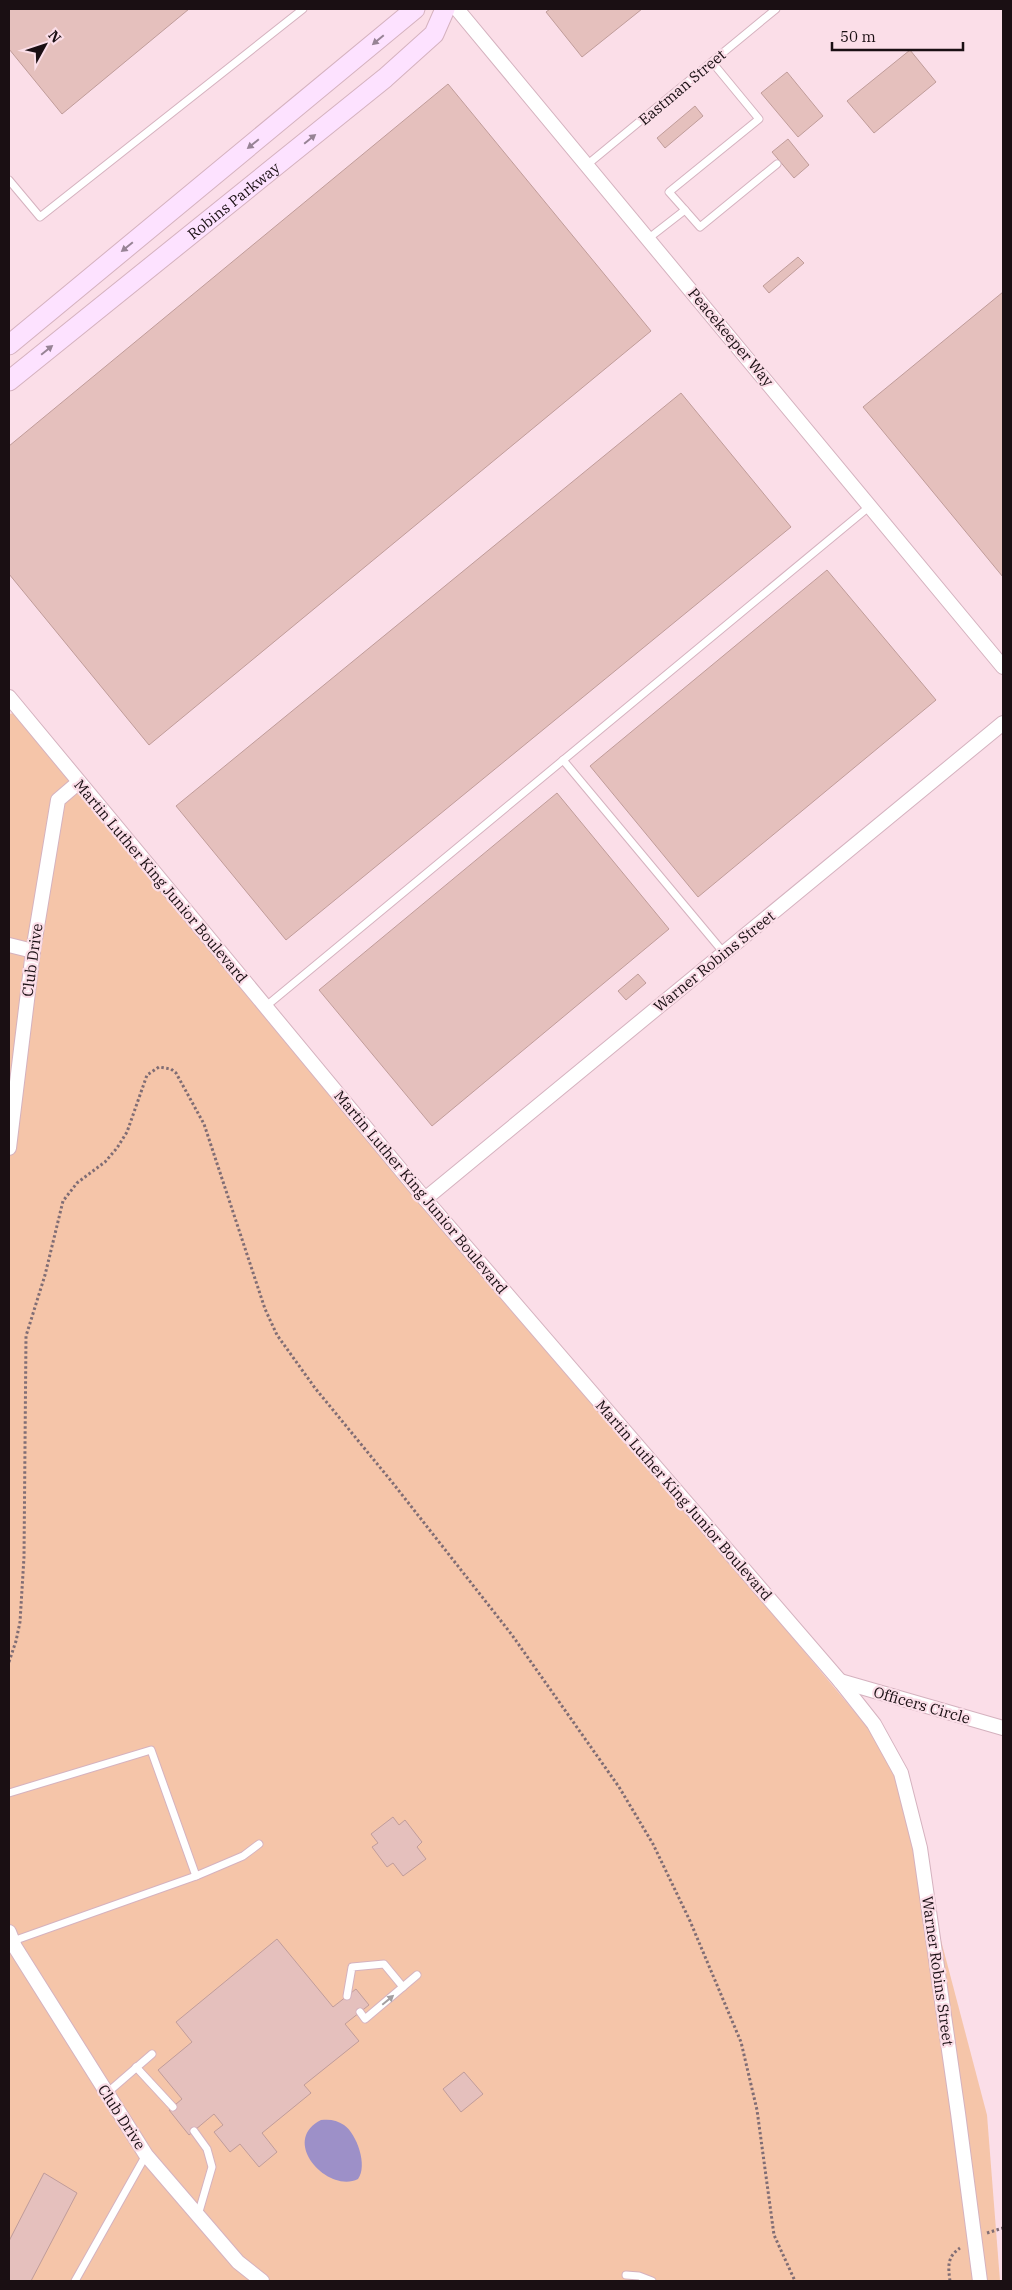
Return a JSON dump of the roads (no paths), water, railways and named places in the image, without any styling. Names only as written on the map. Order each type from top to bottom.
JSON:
[{"type":"street","name":"Robins Parkway","points":[[9,345],[415,9]]},
{"type":"street","name":"Robins Parkway","points":[[9,381],[385,78],[434,34],[445,9]]},
{"type":"street","name":"Peacekeeper Way","points":[[457,9],[588,164],[1003,667]]},
{"type":"street","name":"Martin Luther King Junior Boulevard","points":[[9,697],[425,1200],[840,1681]]},
{"type":"street","name":"Warner Robins Street","points":[[425,1200],[1003,723]]},
{"type":"street","name":"Club Drive","points":[[9,1148],[33,951],[58,800],[79,782]]},
{"type":"street","points":[[9,945],[33,951]]},
{"type":"street","name":"Warner Robins Street","points":[[840,1681],[874,1724],[901,1773],[920,1848],[980,2281]]},
{"type":"street","name":"Officers Circle","points":[[840,1681],[1003,1728]]},
{"type":"street","name":"Club Drive","points":[[11,1937],[146,2154],[238,2262],[262,2281]]},
{"type":"lane","points":[[9,180],[40,218],[302,9]]},
{"type":"lane","name":"Eastman Street","points":[[588,164],[776,9]]},
{"type":"lane","points":[[712,62],[759,119],[669,192],[700,227],[777,164]]},
{"type":"lane","points":[[649,238],[685,210]]},
{"type":"lane","points":[[266,1007],[870,506]]},
{"type":"lane","points":[[563,760],[724,953]]},
{"type":"lane","points":[[9,1794],[151,1750],[196,1876]]},
{"type":"lane","points":[[11,1937],[196,1876],[243,1856],[259,1844]]},
{"type":"lane","points":[[346,1996],[352,1967],[384,1964],[403,1987]]},
{"type":"lane","points":[[360,2012],[365,2019],[417,1975]]},
{"type":"lane","points":[[107,2093],[152,2054]]},
{"type":"lane","points":[[136,2068],[173,2107]]},
{"type":"lane","points":[[194,2131],[207,2149],[212,2166],[198,2216]]},
{"type":"lane","points":[[75,2281],[146,2154]]},
{"type":"lane","points":[[626,2275],[639,2276],[652,2281]]}]
